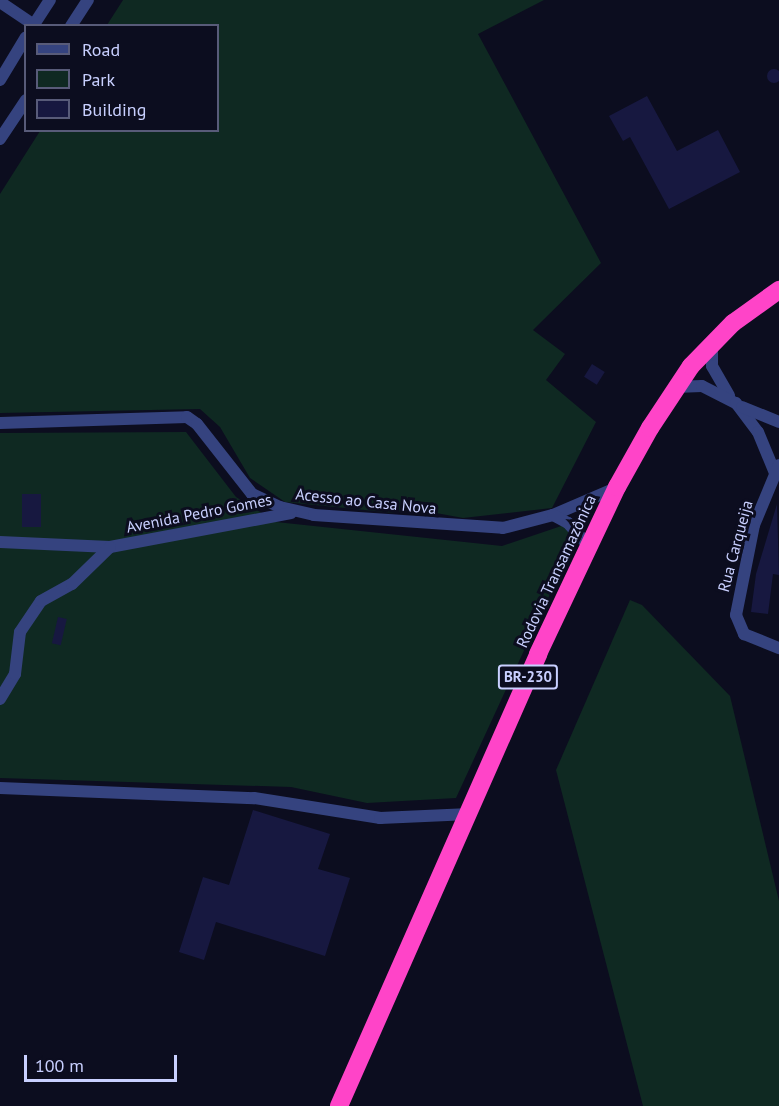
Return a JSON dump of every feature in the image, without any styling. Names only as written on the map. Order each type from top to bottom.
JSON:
[{"type":"highway","name":"Rodovia Transamazônica","points":[[339,1106],[618,487],[675,387],[714,339],[779,290]]},
{"type":"street","points":[[34,24],[50,0]]},
{"type":"street","points":[[72,24],[88,0]]},
{"type":"street","points":[[0,2],[32,24]]},
{"type":"street","points":[[0,80],[24,40]]},
{"type":"street","points":[[0,139],[24,103]]},
{"type":"street","points":[[714,339],[712,366],[718,382],[758,432],[777,469]]},
{"type":"street","points":[[675,387],[702,386],[779,422]]},
{"type":"street","name":"Acesso ao Casa Nova","points":[[0,423],[187,417],[197,424],[252,494],[295,512],[486,528],[517,526],[554,515],[618,487]]},
{"type":"street","name":"Rua Carqueija","points":[[777,469],[754,525],[736,615],[744,634],[779,648]]},
{"type":"street","name":"Avenida Pedro Gomes","points":[[0,542],[110,547],[247,518],[295,512]]},
{"type":"street","points":[[554,515],[568,523],[590,546]]},
{"type":"street","name":"Avenida Pedro Gomes","points":[[0,699],[15,674],[21,632],[41,601],[72,584],[110,547]]},
{"type":"street","points":[[0,788],[254,798],[380,818],[470,814]]},
{"type":"green space","points":[[123,0],[544,0],[478,34],[601,263],[533,330],[565,354],[546,380],[596,422],[552,508],[463,518],[420,510],[395,513],[285,502],[250,478],[220,427],[200,409],[0,413],[0,194],[39,132],[219,132],[219,24],[108,24]]},
{"type":"green space","points":[[186,432],[236,497],[276,522],[502,546],[585,518],[456,798],[367,803],[291,787],[0,778],[0,433]]},
{"type":"green space","points":[[630,600],[642,605],[730,696],[779,901],[779,1106],[643,1106],[556,770]]},
{"type":"building","points":[[774,69],[779,71],[779,81],[774,83],[769,81],[767,76],[769,71]]},
{"type":"building","points":[[647,96],[677,151],[718,130],[740,172],[669,209],[630,137],[623,141],[609,116]]},
{"type":"building","points":[[592,364],[605,372],[597,385],[584,377]]},
{"type":"building","points":[[22,494],[41,494],[41,527],[22,527]]},
{"type":"building","points":[[777,504],[779,575],[773,574],[768,614],[751,612],[756,574]]},
{"type":"building","points":[[58,617],[67,619],[61,645],[52,643]]},
{"type":"building","points":[[253,810],[330,834],[318,869],[350,878],[325,956],[216,922],[204,960],[179,952],[203,877],[229,885]]}]
